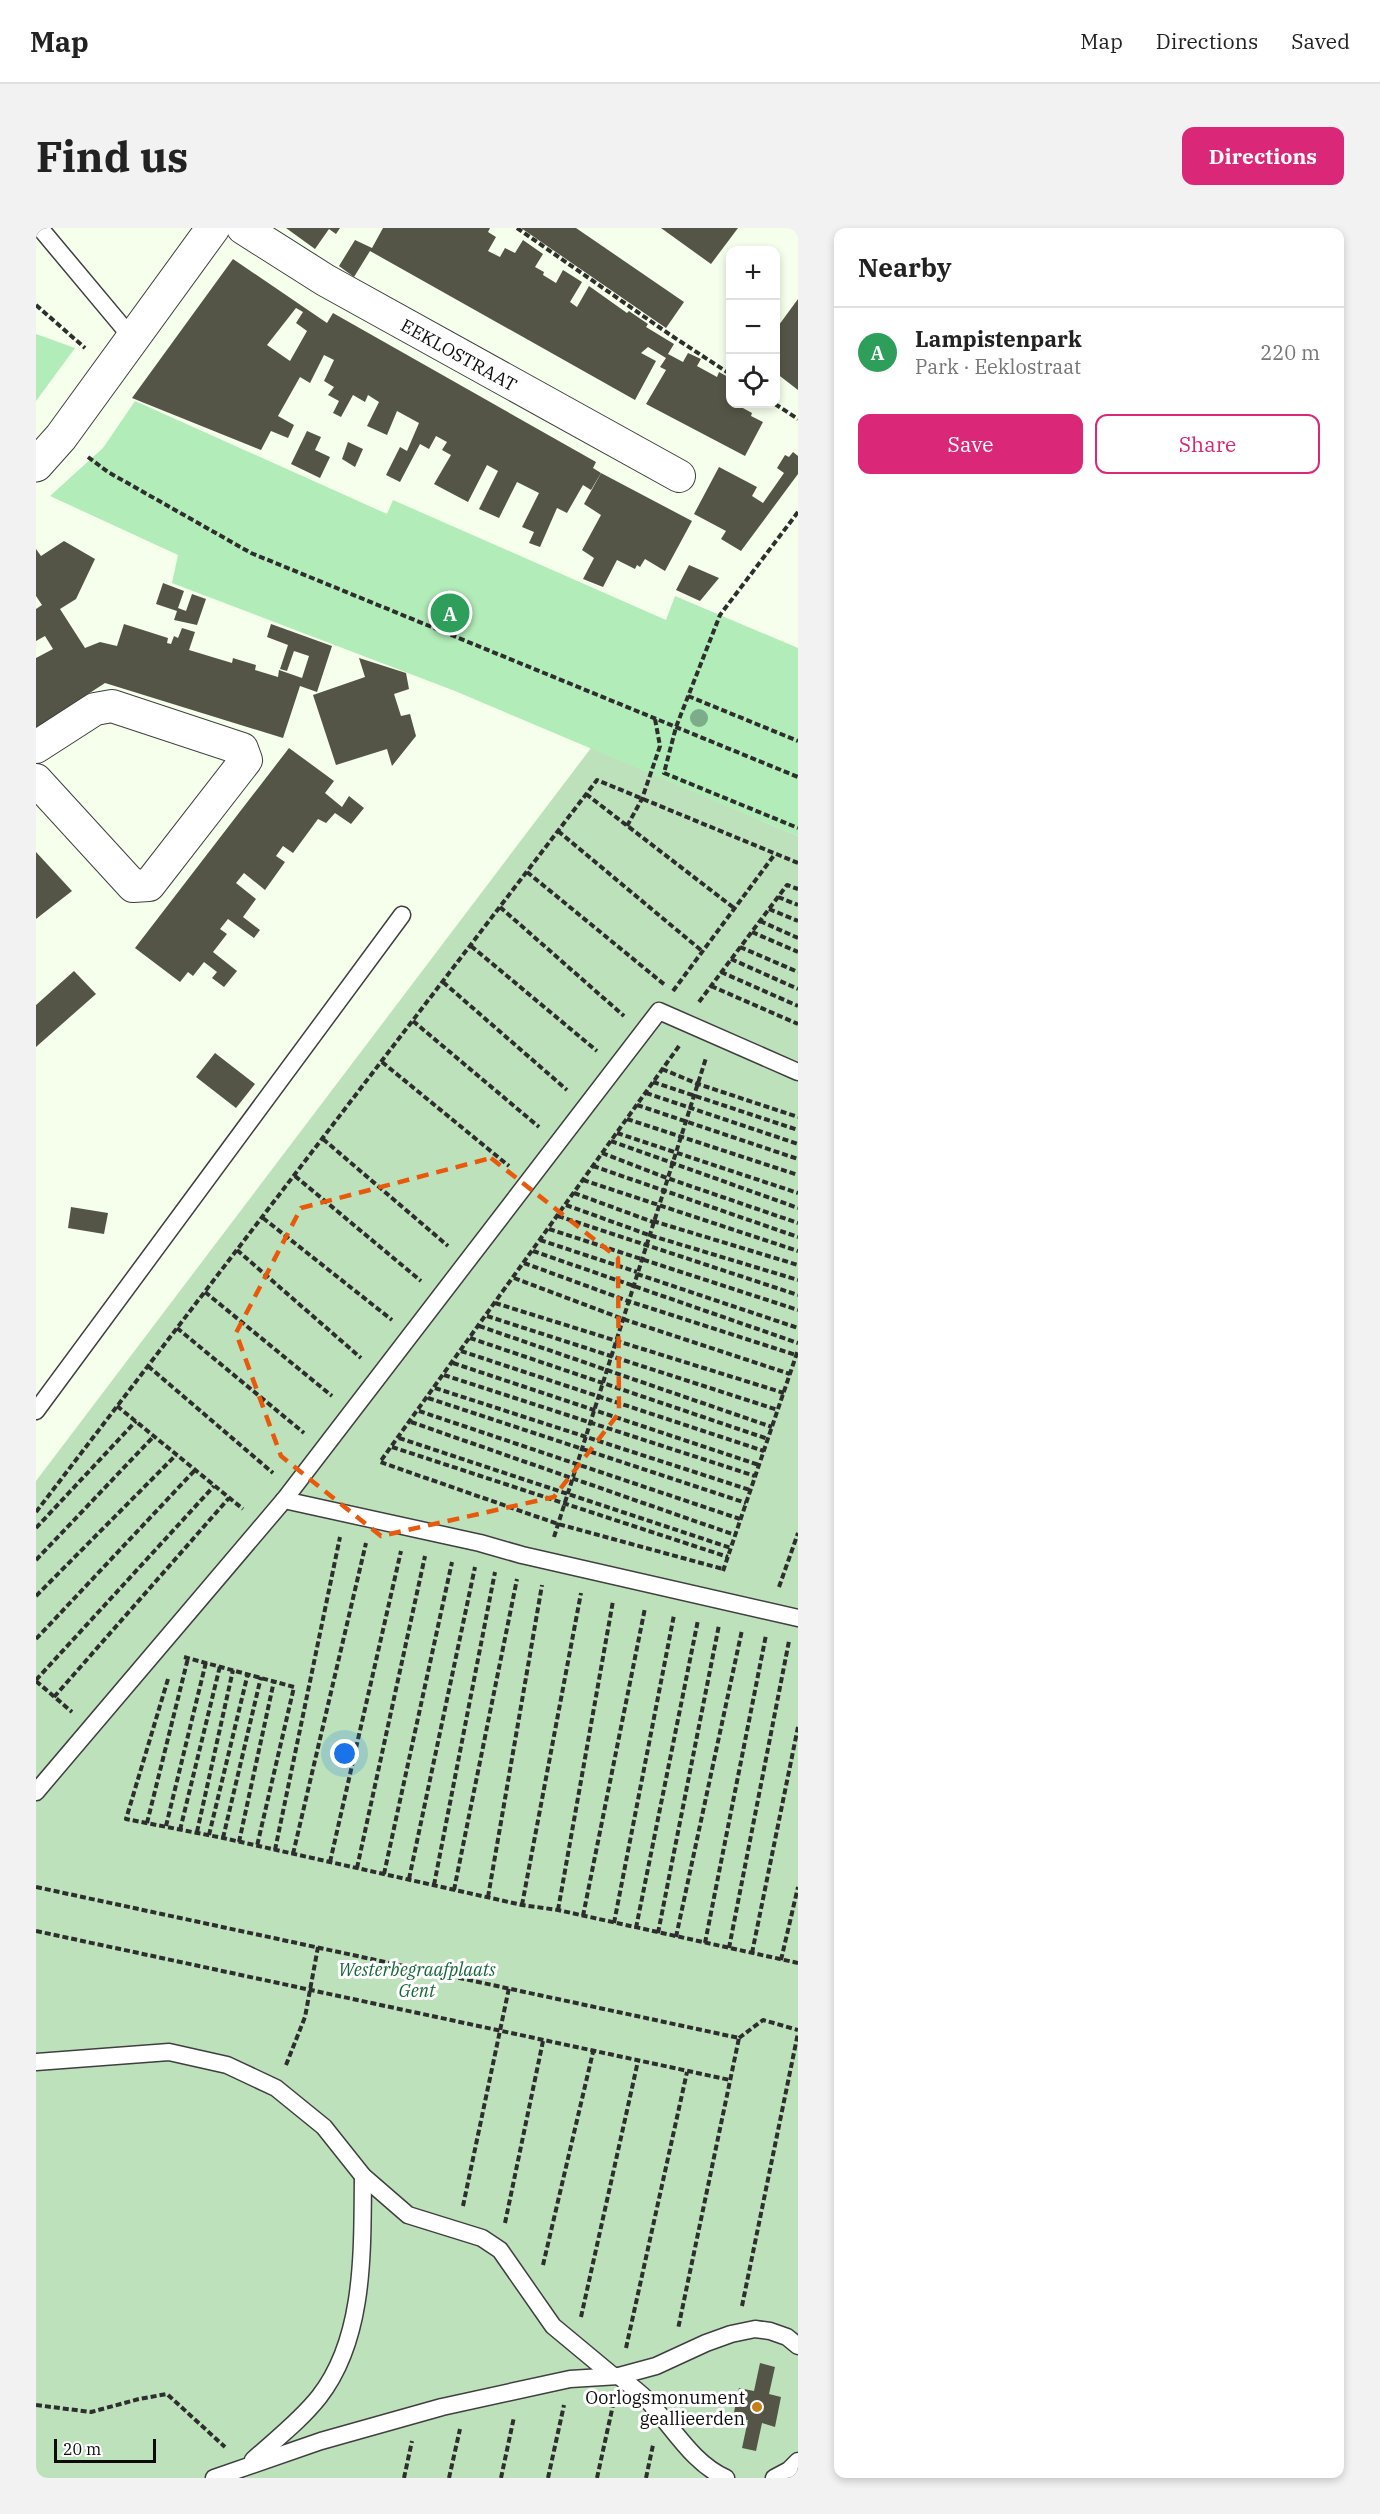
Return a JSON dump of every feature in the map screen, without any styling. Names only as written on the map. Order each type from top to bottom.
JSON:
[{"type":"street","points":[[36,465],[61,437],[213,228]]},
{"type":"street","name":"EEKLOSTRAAT","points":[[243,228],[325,280],[679,476]]},
{"type":"street","points":[[36,747],[95,709],[112,706],[242,749],[246,760],[149,885],[133,886],[36,780]]},
{"type":"lane","points":[[40,228],[132,338]]},
{"type":"lane","points":[[36,1411],[402,915]]},
{"type":"lane","points":[[36,1791],[288,1495],[659,1011],[798,1072]]},
{"type":"lane","points":[[288,1495],[345,1513],[796,1617]]},
{"type":"lane","points":[[36,2062],[169,2052],[226,2066],[276,2088],[324,2127],[363,2176],[408,2214],[482,2238],[500,2250],[553,2326],[649,2402],[684,2444],[703,2462],[726,2478]]},
{"type":"lane","points":[[245,2467],[298,2420],[320,2396],[336,2369],[348,2339],[356,2301],[362,2235],[363,2176]]},
{"type":"lane","points":[[214,2478],[321,2440],[466,2402],[570,2379],[616,2376],[656,2366],[706,2343],[736,2333],[755,2329],[770,2331],[787,2337],[798,2346]]},
{"type":"lane","points":[[774,2478],[789,2470],[798,2461]]},
{"type":"path","points":[[517,228],[726,371]]},
{"type":"path","points":[[36,305],[111,369]]},
{"type":"path","points":[[780,407],[798,419]]},
{"type":"path","points":[[61,437],[108,472],[251,553],[798,777]]},
{"type":"path","points":[[798,512],[720,615],[676,727],[664,773],[798,828]]},
{"type":"path","points":[[688,696],[798,741]]},
{"type":"path","points":[[627,826],[642,799],[660,746],[655,719]]},
{"type":"path","points":[[36,1512],[597,780],[798,863]]},
{"type":"path","points":[[586,794],[734,908]]},
{"type":"path","points":[[558,831],[702,951]]},
{"type":"path","points":[[527,872],[673,992],[775,854]]},
{"type":"path","points":[[723,1569],[558,1524],[380,1462],[637,1106],[731,959],[787,885],[798,889]]},
{"type":"path","points":[[778,897],[798,905]]},
{"type":"path","points":[[500,907],[642,1033]]},
{"type":"path","points":[[769,909],[798,921]]},
{"type":"path","points":[[760,921],[798,938]]},
{"type":"path","points":[[752,932],[798,952]]},
{"type":"path","points":[[471,946],[616,1067]]},
{"type":"path","points":[[740,947],[798,972]]},
{"type":"path","points":[[731,959],[798,989]]},
{"type":"path","points":[[722,972],[798,1006]]},
{"type":"path","points":[[443,982],[586,1106]]},
{"type":"path","points":[[711,987],[798,1024]]},
{"type":"path","points":[[413,1021],[558,1143]]},
{"type":"path","points":[[488,1897],[546,1560],[713,1035]]},
{"type":"path","points":[[382,1062],[528,1182]]},
{"type":"path","points":[[662,1069],[698,1084],[798,1117]]},
{"type":"path","points":[[653,1082],[798,1130]]},
{"type":"path","points":[[646,1093],[798,1144]]},
{"type":"path","points":[[637,1106],[798,1159]]},
{"type":"path","points":[[627,1119],[798,1176]]},
{"type":"path","points":[[617,1133],[798,1193]]},
{"type":"path","points":[[323,1139],[467,1262]]},
{"type":"path","points":[[611,1141],[798,1208]]},
{"type":"path","points":[[602,1153],[798,1223]]},
{"type":"path","points":[[593,1166],[798,1238]]},
{"type":"path","points":[[295,1176],[440,1297]]},
{"type":"path","points":[[583,1180],[798,1251]]},
{"type":"path","points":[[574,1193],[653,1221],[798,1266]]},
{"type":"path","points":[[566,1204],[649,1235],[798,1280]]},
{"type":"path","points":[[558,1216],[798,1295]]},
{"type":"path","points":[[263,1218],[411,1335]]},
{"type":"path","points":[[549,1228],[798,1310]]},
{"type":"path","points":[[540,1240],[798,1328]]},
{"type":"path","points":[[237,1250],[380,1374]]},
{"type":"path","points":[[533,1251],[798,1343]]},
{"type":"path","points":[[524,1263],[628,1301],[797,1352],[713,1598],[636,1928]]},
{"type":"path","points":[[513,1278],[623,1319],[790,1374]]},
{"type":"path","points":[[205,1292],[351,1412]]},
{"type":"path","points":[[495,1303],[784,1393]]},
{"type":"path","points":[[487,1316],[778,1410]]},
{"type":"path","points":[[479,1326],[772,1427]]},
{"type":"path","points":[[177,1328],[323,1449]]},
{"type":"path","points":[[470,1338],[768,1439]]},
{"type":"path","points":[[461,1350],[764,1451]]},
{"type":"path","points":[[453,1363],[759,1465]]},
{"type":"path","points":[[148,1366],[288,1495]]},
{"type":"path","points":[[444,1375],[755,1476]]},
{"type":"path","points":[[435,1388],[750,1490]]},
{"type":"path","points":[[427,1398],[746,1503]]},
{"type":"path","points":[[117,1406],[262,1525]]},
{"type":"path","points":[[418,1411],[740,1519]]},
{"type":"path","points":[[36,1528],[136,1422]]},
{"type":"path","points":[[411,1422],[735,1535]]},
{"type":"path","points":[[36,1560],[154,1437]]},
{"type":"path","points":[[399,1437],[731,1548]]},
{"type":"path","points":[[392,1447],[728,1557]]},
{"type":"path","points":[[36,1596],[176,1455]]},
{"type":"path","points":[[36,1639],[195,1470]]},
{"type":"path","points":[[90,1728],[36,1680],[214,1486]]},
{"type":"path","points":[[54,1697],[229,1498]]},
{"type":"path","points":[[275,1850],[345,1513]]},
{"type":"path","points":[[293,1854],[372,1519]]},
{"type":"path","points":[[330,1862],[406,1527]]},
{"type":"path","points":[[357,1868],[431,1532]]},
{"type":"path","points":[[705,1943],[771,1612],[798,1533]]},
{"type":"path","points":[[384,1874],[457,1538]]},
{"type":"path","points":[[409,1880],[480,1543]]},
{"type":"path","points":[[434,1885],[499,1548]]},
{"type":"path","points":[[454,1890],[522,1555]]},
{"type":"path","points":[[522,1905],[586,1569]]},
{"type":"path","points":[[558,1910],[618,1576]]},
{"type":"path","points":[[583,1916],[650,1583]]},
{"type":"path","points":[[614,1923],[679,1591]]},
{"type":"path","points":[[658,1933],[713,1598]]},
{"type":"path","points":[[676,1937],[747,1606]]},
{"type":"path","points":[[729,1948],[796,1617]]},
{"type":"path","points":[[176,1655],[294,1687],[257,1846]]},
{"type":"path","points":[[147,1823],[188,1658]]},
{"type":"path","points":[[166,1826],[206,1662]]},
{"type":"path","points":[[180,1830],[220,1666]]},
{"type":"path","points":[[197,1832],[233,1670]]},
{"type":"path","points":[[209,1835],[248,1673]]},
{"type":"path","points":[[169,1677],[126,1819],[197,1832],[522,1905],[558,1910],[798,1963]]},
{"type":"path","points":[[223,1838],[261,1677]]},
{"type":"path","points":[[239,1842],[274,1681]]},
{"type":"path","points":[[752,1953],[798,1727]]},
{"type":"path","points":[[36,1887],[739,2038]]},
{"type":"path","points":[[781,1960],[798,1887]]},
{"type":"path","points":[[36,1931],[730,2080]]},
{"type":"path","points":[[276,2088],[302,2027],[318,1947]]},
{"type":"path","points":[[458,2231],[509,1988]]},
{"type":"path","points":[[671,2359],[739,2038],[763,2020],[798,2031],[736,2333]]},
{"type":"path","points":[[500,2250],[543,2041]]},
{"type":"path","points":[[534,2301],[593,2052]]},
{"type":"path","points":[[575,2344],[638,2061]]},
{"type":"path","points":[[597,2478],[616,2376],[687,2072]]},
{"type":"path","points":[[548,2478],[570,2379]]},
{"type":"path","points":[[501,2478],[520,2390]]},
{"type":"path","points":[[36,2405],[91,2412],[139,2398],[167,2394],[245,2467]]},
{"type":"path","points":[[449,2478],[466,2402]]},
{"type":"highlighted area","points":[[491,1158],[618,1258],[619,1413],[554,1497],[381,1536],[281,1456],[236,1333],[301,1208]]},
{"type":"green space","points":[[36,334],[75,348],[36,401]]},
{"type":"green space","points":[[135,401],[387,514],[393,500],[666,620],[675,596],[798,648],[798,836],[455,691],[172,583],[178,555],[50,496],[103,448]]},
{"type":"green space","name":"Westerbegraafplaats Gent","points":[[591,748],[798,836],[798,2478],[36,2478],[36,1481]]},
{"type":"building","points":[[286,228],[340,228],[336,234],[329,229],[315,249]]},
{"type":"building","points":[[383,228],[490,228],[488,232],[496,237],[488,251],[500,257],[505,248],[515,253],[523,240],[543,254],[535,267],[544,272],[543,275],[556,283],[563,270],[582,282],[570,302],[577,307],[589,286],[627,313],[629,311],[648,324],[646,327],[674,344],[668,354],[683,362],[688,353],[701,359],[697,366],[717,377],[719,372],[726,376],[726,408],[743,408],[752,413],[751,416],[763,422],[745,456],[646,404],[666,370],[660,367],[666,358],[648,347],[641,353],[656,361],[635,400],[370,251],[354,277],[339,266],[355,240],[372,248]]},
{"type":"building","points":[[521,228],[576,228],[684,302],[666,328]]},
{"type":"building","points":[[661,228],[738,228],[711,264]]},
{"type":"building","points":[[233,259],[327,323],[333,313],[596,462],[593,468],[601,473],[591,490],[583,485],[567,513],[557,508],[540,547],[529,543],[534,532],[522,527],[539,493],[517,482],[499,518],[479,509],[498,471],[487,465],[468,502],[434,484],[451,455],[442,450],[447,442],[436,436],[429,449],[420,444],[400,482],[386,475],[400,447],[407,451],[419,423],[397,411],[387,435],[367,426],[379,402],[368,395],[365,402],[353,395],[341,417],[333,413],[339,401],[328,395],[334,387],[324,381],[334,360],[324,355],[310,383],[300,377],[278,416],[294,425],[288,438],[271,431],[261,450],[132,398]],"holes":[[[296,308],[303,312],[296,323],[307,331],[290,361],[267,345]]]},
{"type":"building","points":[[798,299],[798,390],[780,376],[780,324]]},
{"type":"building","points":[[307,431],[321,437],[315,450],[330,457],[320,478],[291,464]]},
{"type":"building","points":[[348,442],[363,449],[355,467],[342,459]]},
{"type":"building","points":[[793,452],[798,456],[798,474],[741,551],[721,539],[726,531],[694,514],[719,467],[757,487],[752,496],[763,503],[784,473],[777,468],[785,455],[789,457]]},
{"type":"building","points":[[601,473],[692,521],[665,571],[645,559],[640,567],[637,565],[635,569],[617,560],[603,587],[583,579],[594,558],[582,550],[601,515],[584,504]]},
{"type":"building","points":[[64,541],[95,559],[76,599],[60,609],[85,648],[100,642],[117,646],[124,624],[168,638],[167,643],[171,644],[174,636],[178,638],[182,628],[195,632],[189,650],[232,663],[233,658],[256,665],[255,670],[278,677],[279,670],[302,678],[309,656],[294,651],[287,671],[280,669],[288,645],[267,637],[271,624],[332,646],[317,692],[300,686],[283,738],[105,683],[36,728],[36,658],[53,649],[45,636],[36,641],[36,609],[42,605],[36,596],[36,549],[41,556]]},
{"type":"building","points":[[689,565],[719,578],[700,601],[676,590]]},
{"type":"building","points":[[163,583],[184,591],[178,608],[186,611],[192,594],[206,599],[197,625],[174,620],[177,611],[156,604]]},
{"type":"building","points":[[359,658],[406,673],[409,689],[394,694],[401,716],[410,714],[416,736],[392,766],[387,749],[336,765],[313,695],[365,677]]},
{"type":"building","points":[[289,748],[334,781],[325,793],[342,807],[349,796],[364,808],[351,824],[335,813],[326,823],[318,819],[293,853],[283,846],[276,856],[285,862],[265,890],[244,873],[236,883],[256,899],[243,917],[260,930],[254,938],[228,919],[220,929],[227,934],[213,952],[237,971],[224,987],[212,978],[217,972],[204,962],[193,976],[188,972],[180,982],[135,948]]},
{"type":"building","points":[[36,852],[72,891],[36,919]]},
{"type":"building","points":[[74,971],[96,994],[36,1047],[36,1005]]},
{"type":"building","points":[[215,1053],[255,1084],[236,1108],[196,1077]]},
{"type":"building","points":[[71,1207],[108,1213],[104,1234],[68,1228]]},
{"type":"building","name":"Oorlogsmonument geallieerden","points":[[760,2363],[775,2367],[769,2394],[781,2397],[775,2427],[762,2423],[756,2451],[742,2448],[748,2420],[733,2417],[739,2388],[754,2391]]},
{"type":"place","name":"Lampistenpark","points":[[450,613]]},
{"type":"place","name":"Oorlogsmonument geallieerden","points":[[757,2407]]}]
